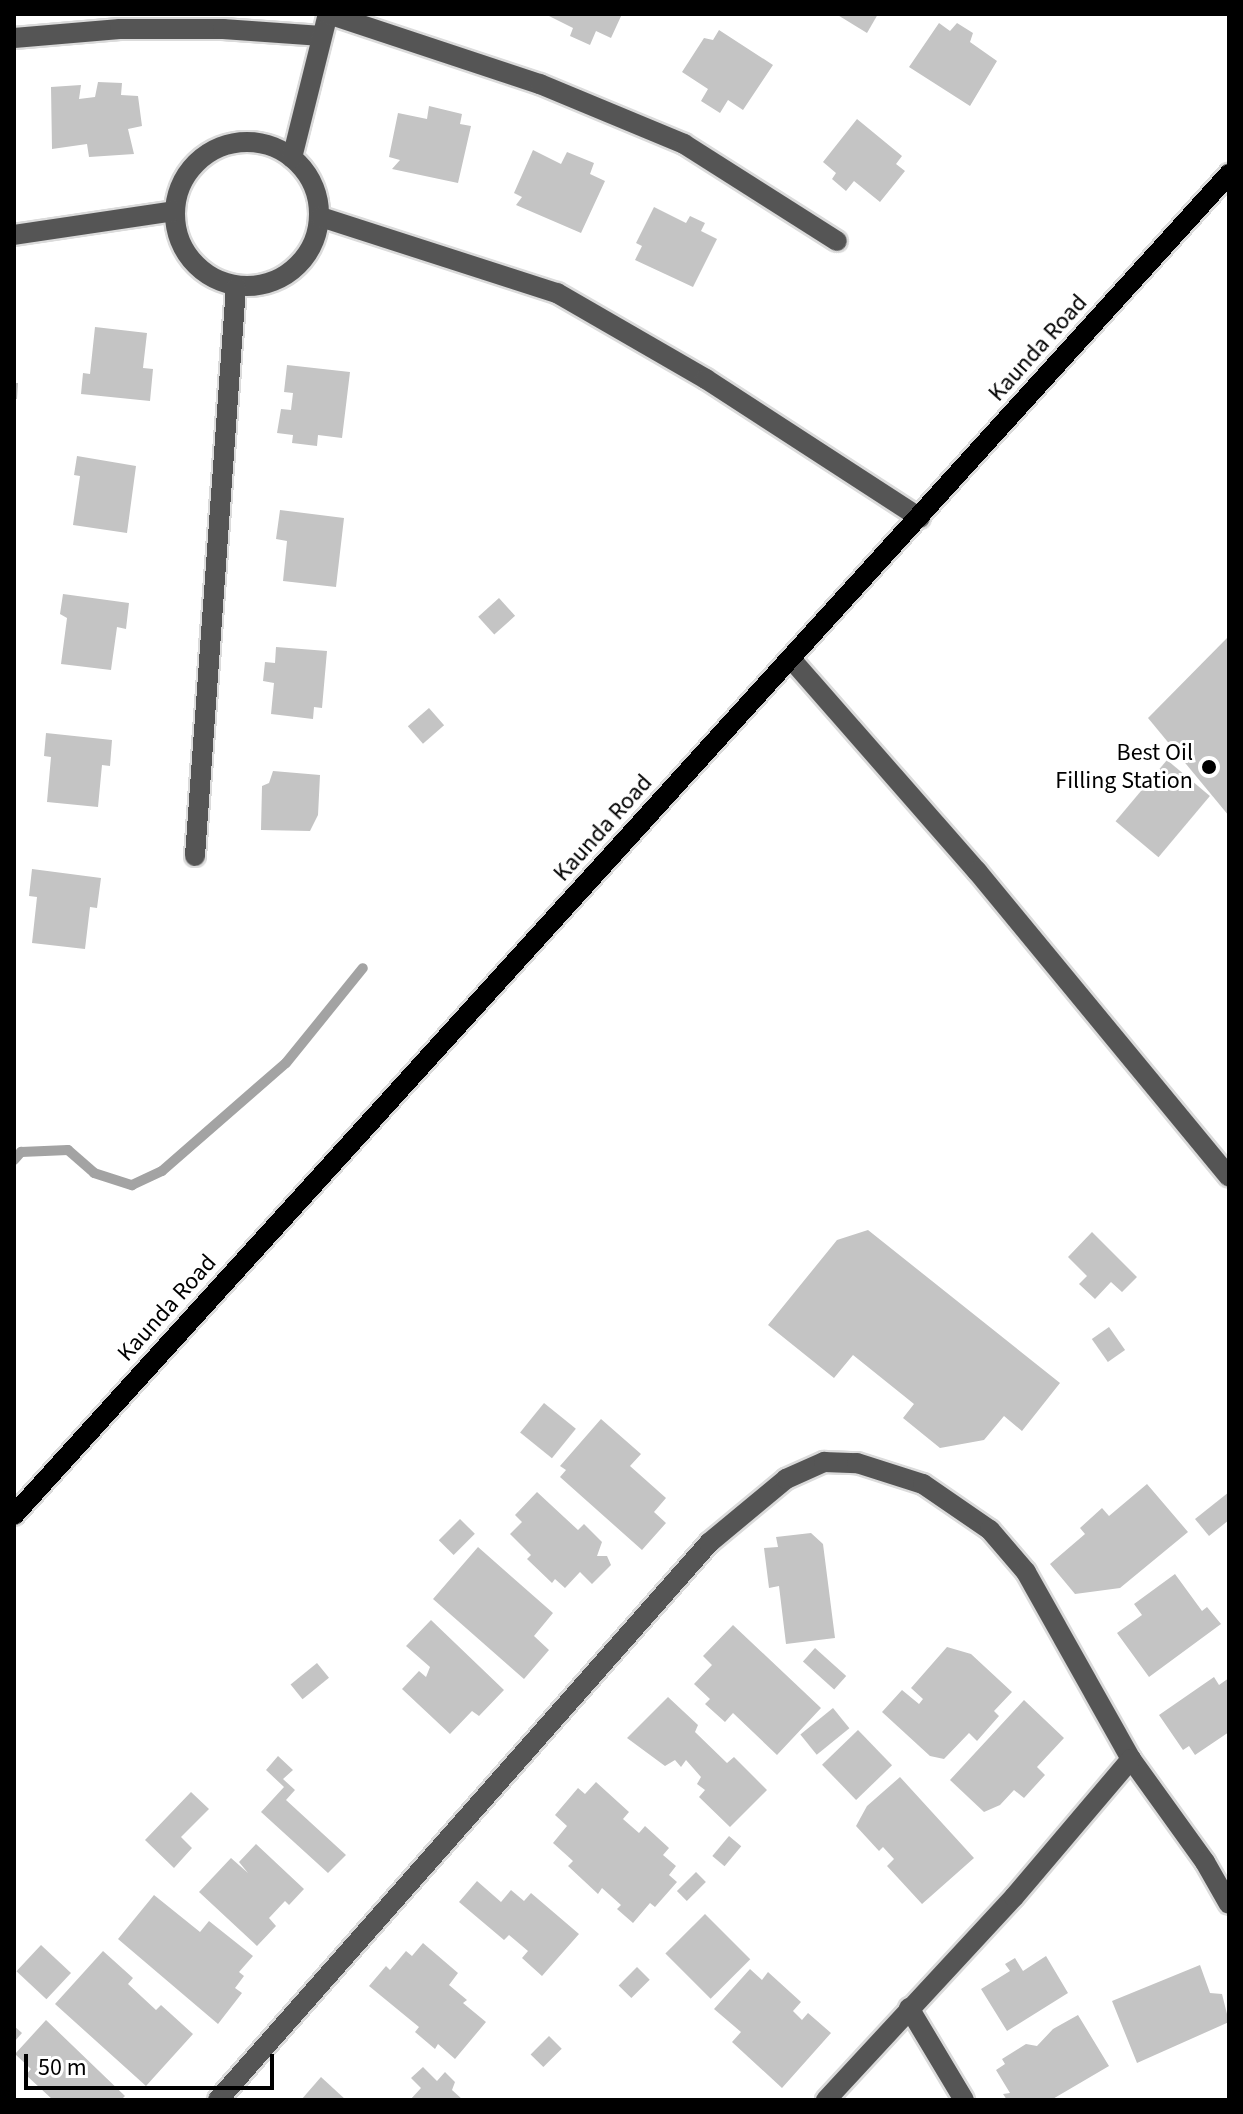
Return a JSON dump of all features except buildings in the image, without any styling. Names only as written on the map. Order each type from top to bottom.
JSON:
[{"type":"main road","name":"Kaunda Road","points":[[14,1515],[792,660],[1229,174]]},
{"type":"street","points":[[292,158],[328,14],[540,84],[684,144],[837,241]]},
{"type":"street","points":[[14,38],[120,29],[322,36]]},
{"type":"street","points":[[250,141],[278,147],[301,164],[316,189],[321,217],[314,245],[298,268],[273,283],[236,287],[217,281],[194,264],[179,239],[174,211],[181,183],[198,160],[222,145],[250,141]]},
{"type":"street","points":[[14,235],[174,211]]},
{"type":"street","points":[[321,217],[557,293],[706,379],[920,518]]},
{"type":"street","points":[[195,856],[236,287]]},
{"type":"street","points":[[792,660],[977,871],[1229,1177]]},
{"type":"street","points":[[218,2100],[709,1543],[786,1479],[824,1462],[857,1463],[923,1484],[990,1530],[1026,1572],[1131,1759],[1205,1862],[1229,1904]]},
{"type":"street","points":[[826,2100],[1014,1897],[1131,1759]]},
{"type":"street","points":[[909,2008],[964,2100]]},
{"type":"waterway","points":[[14,1160],[21,1152],[68,1150],[94,1173],[132,1185],[162,1171],[286,1063],[363,968]]},
{"type":"place","name":"Best Oil Filling Station","points":[[1209,767]]}]
